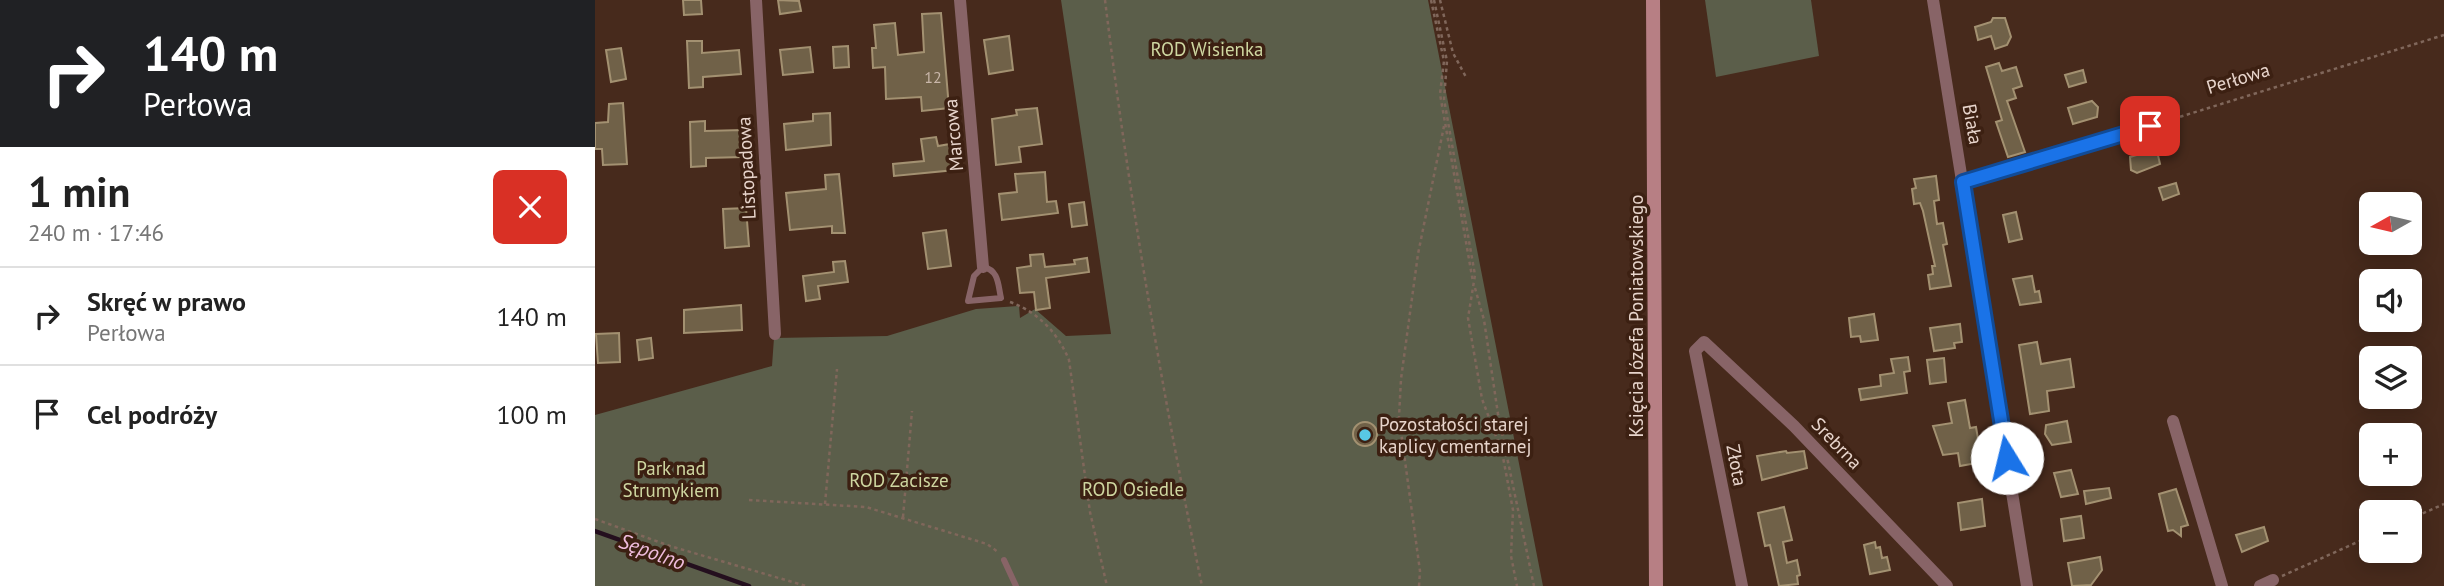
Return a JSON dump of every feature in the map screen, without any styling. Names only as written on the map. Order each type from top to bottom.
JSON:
[{"type":"main road","name":"Księcia Józefa Poniatowskiego","points":[[1653,0],[1656,586]]},
{"type":"main road","name":"Księcia Józefa Poniatowskiego","points":[[1654,45],[1660,0]]},
{"type":"street","name":"Listopadowa","points":[[756,0],[775,334]]},
{"type":"street","name":"Marcowa","points":[[960,0],[983,267]]},
{"type":"street","name":"Biała","points":[[1933,0],[2027,586]]},
{"type":"street","points":[[1963,182],[2150,126]]},
{"type":"street","name":"Srebrna","points":[[1695,351],[1704,342],[1726,360],[1794,425],[1947,586]]},
{"type":"street","name":"Złota","points":[[1695,351],[1742,586]]},
{"type":"street","points":[[2173,421],[2222,586]]},
{"type":"street","points":[[2260,586],[2273,580]]},
{"type":"lane","points":[[983,267],[992,270],[996,276],[1001,298],[968,300],[974,276],[983,267]]},
{"type":"lane","points":[[1004,560],[1016,586]]},
{"type":"path","points":[[1104,0],[1117,100],[1163,379],[1202,586]]},
{"type":"path","points":[[1432,0],[1444,61],[1439,86],[1445,123],[1474,285],[1484,320],[1498,414],[1534,586]]},
{"type":"path","points":[[1432,0],[1447,61],[1442,91],[1467,224],[1474,285],[1468,318],[1482,399],[1502,452],[1511,499],[1511,556],[1517,586]]},
{"type":"path","points":[[1440,0],[1453,53],[1466,77]]},
{"type":"path","name":"Perłowa","points":[[2150,126],[2444,35]]},
{"type":"path","points":[[1419,586],[1420,571],[1399,417],[1401,379],[1418,254],[1445,123]]},
{"type":"path","points":[[1001,298],[1024,307],[1048,326],[1058,338],[1069,360],[1090,512],[1107,586]]},
{"type":"path","points":[[825,504],[837,369]]},
{"type":"path","points":[[903,517],[912,411]]},
{"type":"path","points":[[749,500],[866,507],[987,544],[1004,560]]},
{"type":"path","points":[[2422,514],[2444,504]]},
{"type":"path","points":[[595,519],[670,546],[806,586]]},
{"type":"path","points":[[2273,580],[2359,541]]},
{"type":"green space","points":[[1061,0],[1428,0],[1543,586],[595,586],[595,415],[772,366],[774,338],[887,336],[976,309],[1019,306],[1020,318],[1035,309],[1066,336],[1111,334]]},
{"type":"green space","points":[[1705,0],[1811,0],[1819,56],[1716,77]]},
{"type":"building","points":[[683,0],[701,0],[702,14],[684,15]]},
{"type":"building","points":[[778,0],[799,1],[801,11],[780,14]]},
{"type":"building","points":[[941,13],[949,108],[922,111],[921,97],[886,99],[885,67],[873,68],[872,48],[876,48],[874,25],[895,23],[898,55],[924,52],[922,14]]},
{"type":"building","points":[[1993,18],[2005,18],[2011,37],[2007,45],[1995,49],[1991,36],[1978,40],[1975,27],[1991,22]]},
{"type":"building","points":[[1009,36],[1013,70],[989,74],[984,40]]},
{"type":"building","points":[[687,41],[702,41],[702,53],[739,50],[741,74],[703,77],[703,87],[689,88]]},
{"type":"building","points":[[848,46],[849,67],[834,68],[833,47]]},
{"type":"building","points":[[810,47],[813,72],[783,75],[780,50]]},
{"type":"building","points":[[621,48],[626,79],[611,82],[606,50]]},
{"type":"building","points":[[1999,63],[2002,71],[2016,67],[2022,86],[2013,89],[2016,98],[2007,101],[2025,152],[2008,157],[1996,122],[2002,120],[1986,67]]},
{"type":"building","points":[[2083,70],[2086,82],[2069,87],[2065,75]]},
{"type":"building","points":[[2092,101],[2098,107],[2097,117],[2073,124],[2068,108]]},
{"type":"building","points":[[623,103],[627,164],[603,165],[602,149],[595,149],[595,123],[608,122],[609,104]]},
{"type":"building","points":[[1037,108],[1042,144],[1019,147],[1021,162],[996,165],[992,119],[1017,115],[1016,110]]},
{"type":"building","points":[[830,113],[831,145],[786,150],[784,124],[813,121],[813,114]]},
{"type":"building","points":[[705,121],[705,131],[742,130],[743,157],[706,158],[706,166],[691,167],[690,122]]},
{"type":"building","points":[[936,137],[938,146],[950,144],[955,170],[894,176],[893,164],[924,161],[921,139]]},
{"type":"building","points":[[2157,151],[2160,164],[2137,173],[2131,170],[2130,157]]},
{"type":"building","points":[[1045,172],[1047,202],[1056,201],[1058,213],[1002,220],[999,194],[1017,192],[1015,174]]},
{"type":"building","points":[[839,174],[845,233],[832,233],[832,226],[790,230],[786,193],[826,189],[825,175]]},
{"type":"building","points":[[1936,176],[1939,200],[1934,201],[1937,224],[1943,223],[1947,244],[1943,245],[1951,286],[1930,289],[1928,275],[1933,274],[1932,266],[1935,266],[1923,211],[1920,203],[1914,204],[1912,189],[1916,188],[1914,179]]},
{"type":"building","points":[[2176,183],[2179,194],[2163,200],[2159,188]]},
{"type":"building","points":[[1084,202],[1087,225],[1072,227],[1069,204]]},
{"type":"building","points":[[746,208],[749,246],[725,248],[723,209]]},
{"type":"building","points":[[2016,212],[2022,239],[2009,242],[2003,215]]},
{"type":"building","points":[[946,230],[951,266],[928,269],[923,233]]},
{"type":"building","points":[[1043,254],[1045,267],[1075,264],[1074,260],[1087,258],[1089,272],[1046,278],[1050,308],[1036,310],[1034,292],[1020,293],[1017,268],[1031,266],[1030,255]]},
{"type":"building","points":[[845,261],[848,282],[818,286],[820,299],[806,301],[803,276],[834,272],[833,262]]},
{"type":"building","points":[[2032,276],[2035,292],[2039,291],[2041,302],[2020,305],[2013,279]]},
{"type":"building","points":[[741,305],[742,330],[684,333],[684,310]]},
{"type":"building","points":[[1874,314],[1878,340],[1861,342],[1860,336],[1851,337],[1849,318]]},
{"type":"building","points":[[1960,324],[1962,342],[1954,343],[1955,348],[1934,351],[1930,328]]},
{"type":"building","points":[[619,333],[620,362],[598,363],[596,334]]},
{"type":"building","points":[[651,338],[653,358],[639,360],[637,340]]},
{"type":"building","points":[[2037,342],[2041,364],[2070,359],[2074,387],[2047,391],[2049,411],[2030,414],[2019,345]]},
{"type":"building","points":[[1908,357],[1910,371],[1904,372],[1907,393],[1861,400],[1859,389],[1881,386],[1880,375],[1894,373],[1891,359]]},
{"type":"building","points":[[1944,358],[1946,382],[1930,384],[1927,360]]},
{"type":"building","points":[[1965,400],[1970,428],[1976,427],[1982,462],[1960,466],[1958,453],[1943,455],[1933,426],[1952,423],[1948,403]]},
{"type":"building","points":[[2067,421],[2071,442],[2052,445],[2045,434],[2046,425]]},
{"type":"building","name":"Pozostałości starej kaplicy cmentarnej","points":[[1365,422],[1373,426],[1377,434],[1373,442],[1365,446],[1357,442],[1353,434],[1357,426]]},
{"type":"building","points":[[1804,451],[1807,468],[1762,480],[1757,456]]},
{"type":"building","points":[[2071,470],[2078,494],[2061,497],[2054,473]]},
{"type":"building","points":[[2109,488],[2111,498],[2086,504],[2084,491]]},
{"type":"building","points":[[2176,489],[2188,525],[2181,527],[2181,536],[2173,530],[2168,531],[2159,494]]},
{"type":"building","points":[[1982,499],[1985,526],[1961,530],[1958,503]]},
{"type":"building","points":[[1784,507],[1792,540],[1783,542],[1787,563],[1797,560],[1800,575],[1797,576],[1798,584],[1779,586],[1770,545],[1765,546],[1758,513]]},
{"type":"building","points":[[2081,516],[2084,538],[2064,541],[2061,519]]},
{"type":"building","points":[[2264,527],[2268,541],[2242,552],[2236,535]]},
{"type":"building","points":[[1875,542],[1876,548],[1880,547],[1882,558],[1887,557],[1890,570],[1870,574],[1864,545]]},
{"type":"building","points":[[2100,557],[2102,570],[2091,585],[2072,586],[2068,563]]},
{"type":"waterway","name":"Sępolno","points":[[595,531],[749,586]]},
{"type":"place","name":"Pozostałości starej kaplicy cmentarnej","points":[[1365,435]]},
{"type":"route","points":[[2007,458],[1963,182],[2150,126]]},
{"type":"park label","name":"ROD Wisienka","points":[[1207,49]]},
{"type":"park label","name":"Park nad Strumykiem","points":[[671,479]]},
{"type":"park label","name":"ROD Zacisze","points":[[899,480]]},
{"type":"park label","name":"ROD Osiedle","points":[[1133,489]]}]
